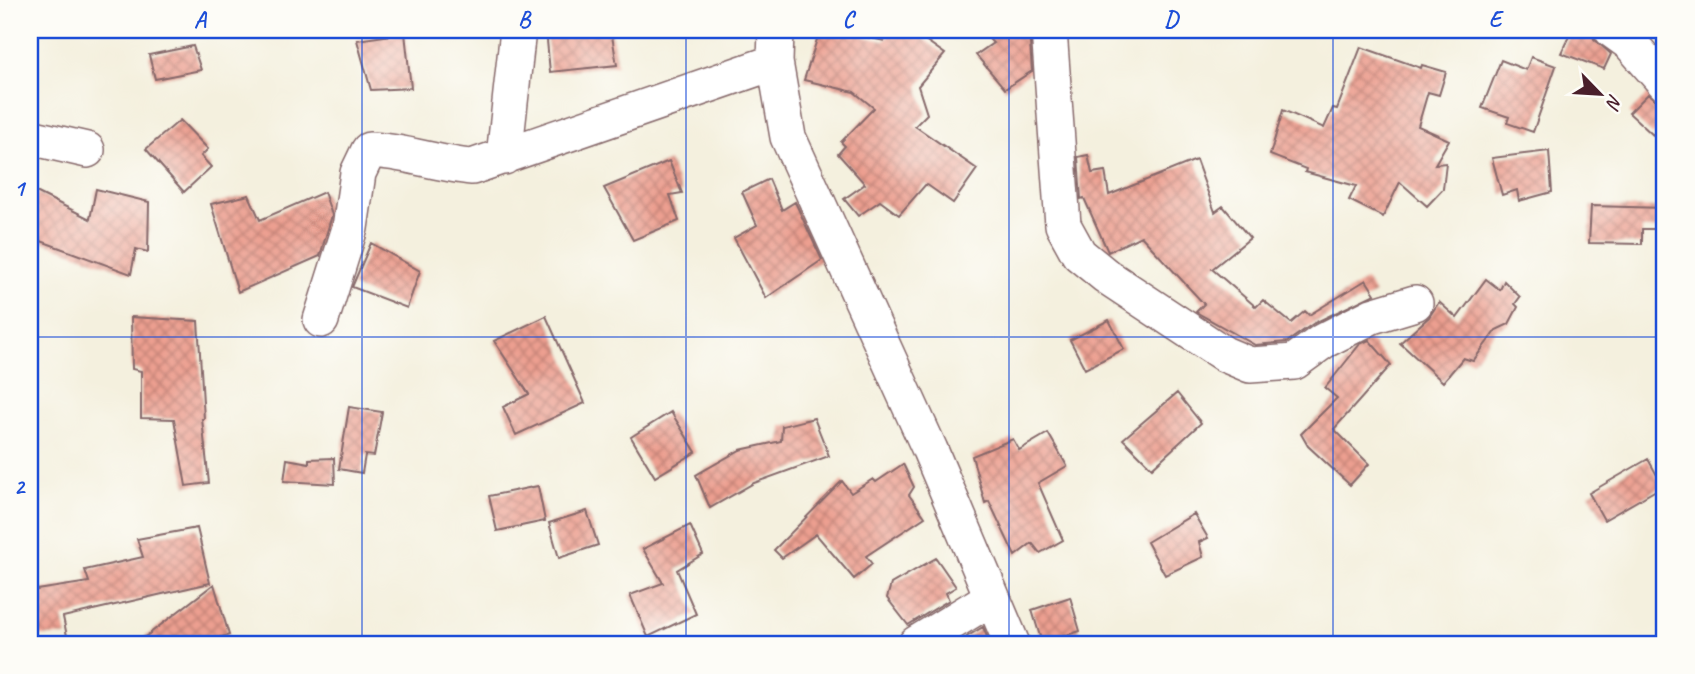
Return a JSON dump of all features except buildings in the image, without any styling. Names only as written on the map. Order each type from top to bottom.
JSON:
[{"type":"street","points":[[504,158],[518,30]]},
{"type":"street","points":[[1049,30],[1063,225],[1079,254],[1106,276],[1224,354],[1250,365],[1294,362],[1323,341],[1372,316],[1415,303]]},
{"type":"street","points":[[1612,30],[1630,43],[1665,83]]},
{"type":"street","points":[[321,320],[350,228],[358,173],[369,150],[384,150],[439,164],[472,167],[504,158],[776,46],[788,137],[930,450],[1012,644]]},
{"type":"street","points":[[30,137],[87,150]]},
{"type":"street","points":[[916,644],[991,598]]}]
